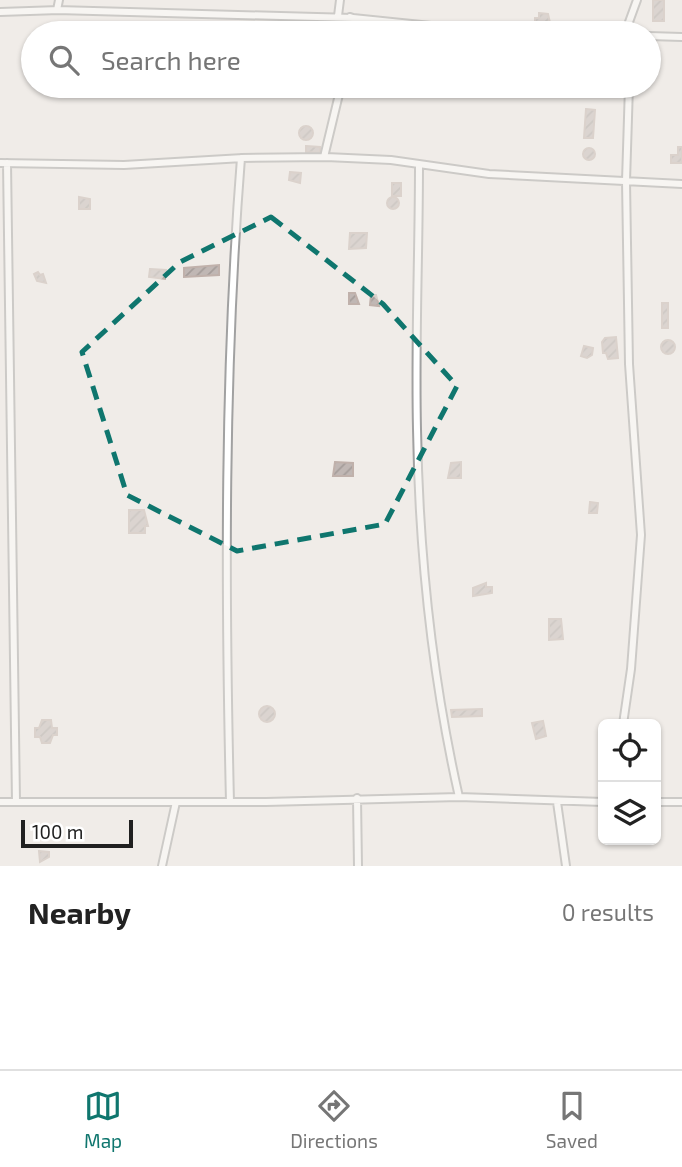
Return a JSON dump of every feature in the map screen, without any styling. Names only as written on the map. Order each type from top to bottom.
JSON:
[{"type":"street","points":[[57,10],[59,0]]},
{"type":"street","points":[[338,16],[340,0]]},
{"type":"street","points":[[629,21],[637,0]]},
{"type":"street","points":[[70,10],[353,18]]},
{"type":"street","points":[[0,12],[70,10],[338,16],[382,21]]},
{"type":"street","points":[[661,36],[682,37]]},
{"type":"street","points":[[326,157],[338,98]]},
{"type":"street","points":[[624,719],[631,669],[641,534],[629,363],[626,181],[629,98]]},
{"type":"street","points":[[16,802],[3,163],[124,165],[241,158],[326,157],[419,164],[489,174],[682,184]]},
{"type":"street","points":[[230,802],[227,518],[241,158]]},
{"type":"street","points":[[419,164],[417,427],[420,506],[442,706],[459,797]]},
{"type":"street","points":[[0,802],[230,802],[459,797],[598,802]]},
{"type":"street","points":[[357,798],[358,866]]},
{"type":"street","points":[[162,866],[176,802]]},
{"type":"street","points":[[557,802],[566,866]]},
{"type":"street","points":[[661,802],[682,802]]},
{"type":"highlighted area","points":[[271,217],[383,304],[457,386],[385,524],[237,551],[127,495],[82,352],[180,262]]},
{"type":"building","points":[[653,0],[664,0],[664,21],[653,21]]},
{"type":"building","points":[[539,13],[548,14],[550,21],[535,21],[535,18],[539,18]]},
{"type":"building","points":[[586,109],[595,110],[593,138],[584,138]]},
{"type":"building","points":[[306,126],[311,128],[311,138],[306,140],[301,138],[299,133],[301,128]]},
{"type":"building","points":[[306,146],[320,147],[320,153],[306,152]]},
{"type":"building","points":[[678,147],[682,147],[682,163],[671,163],[671,155],[678,155]]},
{"type":"building","points":[[589,148],[595,154],[589,160],[583,154]]},
{"type":"building","points":[[290,172],[301,173],[300,183],[289,180]]},
{"type":"building","points":[[392,183],[401,183],[401,196],[392,196]]},
{"type":"building","points":[[79,197],[90,199],[90,209],[79,209]]},
{"type":"building","points":[[393,197],[399,203],[393,209],[387,203]]},
{"type":"building","points":[[350,233],[367,233],[366,248],[349,249]]},
{"type":"building","points":[[219,265],[219,275],[184,277],[184,268]]},
{"type":"building","points":[[150,269],[166,270],[165,279],[149,277]]},
{"type":"building","points":[[34,274],[43,274],[46,283],[37,281]]},
{"type":"building","points":[[349,293],[355,293],[359,304],[349,304]]},
{"type":"building","points":[[371,295],[376,295],[379,306],[370,305]]},
{"type":"building","points":[[662,303],[668,303],[668,328],[662,328]]},
{"type":"building","points":[[616,337],[618,358],[608,359],[606,353],[603,353],[602,342],[605,338]]},
{"type":"building","points":[[668,340],[673,342],[673,352],[668,354],[663,352],[661,347],[663,342]]},
{"type":"building","points":[[584,346],[593,348],[592,355],[587,358],[581,356]]},
{"type":"building","points":[[335,462],[353,463],[353,476],[333,476]]},
{"type":"building","points":[[461,462],[461,478],[448,478],[451,463]]},
{"type":"building","points":[[590,502],[598,503],[597,513],[589,513]]},
{"type":"building","points":[[129,510],[144,510],[148,526],[145,526],[145,533],[129,533]]},
{"type":"building","points":[[486,583],[486,587],[492,587],[492,593],[473,596],[473,588]]},
{"type":"building","points":[[549,619],[561,619],[563,639],[549,640]]},
{"type":"building","points":[[264,706],[270,706],[275,714],[273,720],[264,722],[259,717],[259,711]]},
{"type":"building","points":[[482,709],[482,716],[452,717],[451,710]]},
{"type":"building","points":[[42,720],[51,720],[52,728],[57,728],[57,735],[53,735],[50,743],[42,743],[40,737],[35,737],[35,728],[39,728]]},
{"type":"building","points":[[543,721],[546,736],[536,739],[532,723]]},
{"type":"building","points":[[39,851],[49,852],[49,857],[40,862]]}]
